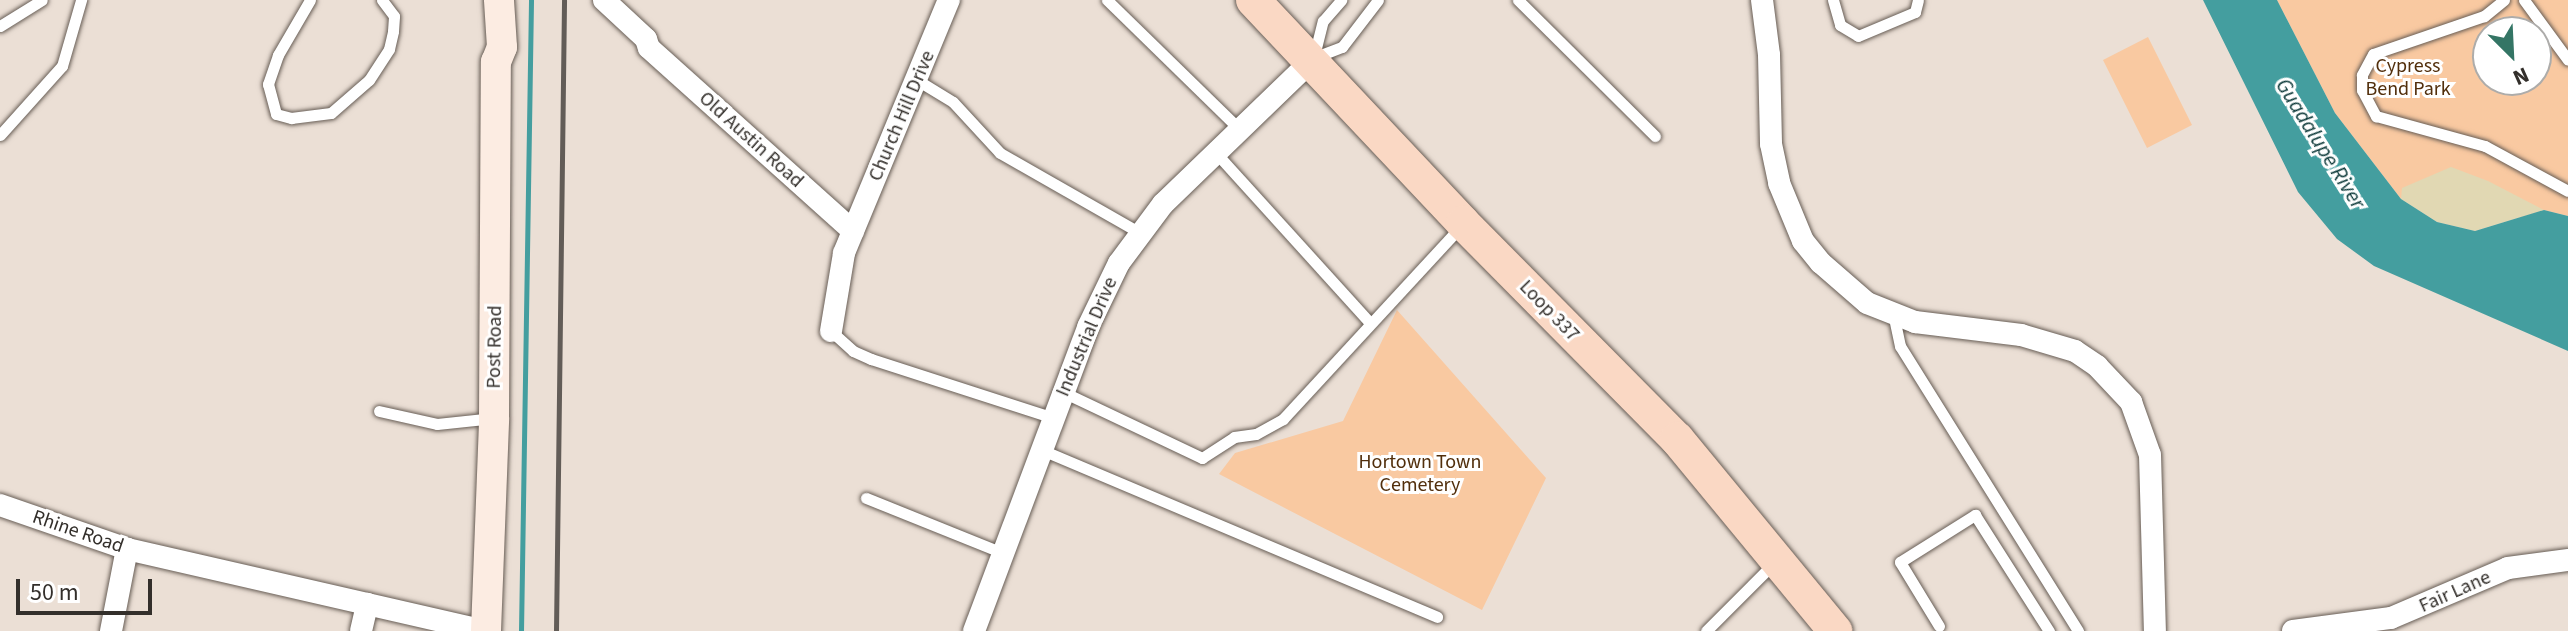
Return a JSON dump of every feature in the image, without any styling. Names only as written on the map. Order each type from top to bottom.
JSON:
[{"type":"main road","name":"Loop 337","points":[[1253,0],[1313,59],[1463,223],[1677,439],[1835,631]]},
{"type":"street","name":"Post Road","points":[[480,0],[496,62],[494,418],[485,631]]},
{"type":"street","name":"Post Road","points":[[496,62],[502,47],[499,0]]},
{"type":"street","name":"Old Austin Road","points":[[585,0],[637,47],[649,48]]},
{"type":"street","name":"Old Austin Road","points":[[604,0],[646,39],[649,48],[853,231]]},
{"type":"street","name":"Church Hill Drive","points":[[831,331],[844,253],[949,0]]},
{"type":"street","points":[[1762,0],[1769,55],[1771,144],[1789,212],[1803,241],[1831,273],[1867,303],[1893,313],[1946,328],[2053,342],[2075,351],[2114,381],[2140,419],[2150,455],[2155,631]]},
{"type":"street","name":"Industrial Drive","points":[[974,631],[1102,293],[1140,233],[1216,153],[1313,59]]},
{"type":"street","name":"Rhine Road","points":[[0,505],[127,549],[485,631]]},
{"type":"street","points":[[111,631],[127,549]]},
{"type":"street","name":"Fair Lane","points":[[2293,631],[2391,618],[2508,568],[2568,560]]},
{"type":"street","points":[[361,631],[367,604]]},
{"type":"lane","points":[[0,26],[42,0]]},
{"type":"lane","points":[[0,135],[62,66],[81,0]]},
{"type":"lane","points":[[310,0],[278,55],[268,84],[276,114],[291,118],[331,113],[369,80],[389,49],[393,31],[394,16],[382,0]]},
{"type":"lane","points":[[1107,0],[1240,130]]},
{"type":"lane","points":[[1313,59],[1323,21],[1341,0]]},
{"type":"lane","points":[[1313,59],[1342,47],[1378,0]]},
{"type":"lane","points":[[1518,0],[1655,136]]},
{"type":"lane","points":[[1833,0],[1840,25],[1858,36],[1915,12],[1918,0]]},
{"type":"lane","points":[[2504,0],[2484,16],[2373,54],[2362,75],[2362,90],[2376,116],[2485,146],[2568,191]]},
{"type":"lane","points":[[2524,0],[2568,60]]},
{"type":"lane","points":[[917,80],[953,102],[1000,153],[1140,233]]},
{"type":"lane","points":[[1216,153],[1370,323]]},
{"type":"lane","points":[[1063,392],[1202,458],[1234,437],[1256,434],[1283,419],[1463,223]]},
{"type":"lane","points":[[1893,313],[1900,346],[2078,631]]},
{"type":"lane","points":[[831,331],[853,351],[871,359],[1054,418]]},
{"type":"lane","points":[[379,411],[437,424],[494,418]]},
{"type":"lane","points":[[1042,450],[1437,617]]},
{"type":"lane","points":[[866,498],[1003,553]]},
{"type":"lane","points":[[1938,629],[1900,562],[1975,515],[2049,631]]},
{"type":"lane","points":[[1706,631],[1778,559]]},
{"type":"green space","name":"Cypress Bend Park","points":[[2277,0],[2568,0],[2568,216],[2544,210],[2521,217],[2401,199],[2335,113]]},
{"type":"green space","points":[[2148,37],[2192,125],[2147,148],[2103,60]]},
{"type":"green space","name":"Hortown Town Cemetery","points":[[1397,310],[1546,478],[1482,610],[1219,474],[1235,453],[1343,421]]},
{"type":"sand","points":[[2451,167],[2488,181],[2544,210],[2475,231],[2437,222],[2401,199],[2402,188]]},
{"type":"water","name":"Guadalupe River","points":[[2203,0],[2277,0],[2335,113],[2401,199],[2437,222],[2475,231],[2544,210],[2568,216],[2568,351],[2374,266],[2337,239],[2298,192]]},
{"type":"waterway","points":[[521,631],[531,0]]},
{"type":"railway","points":[[556,631],[564,0]]}]
